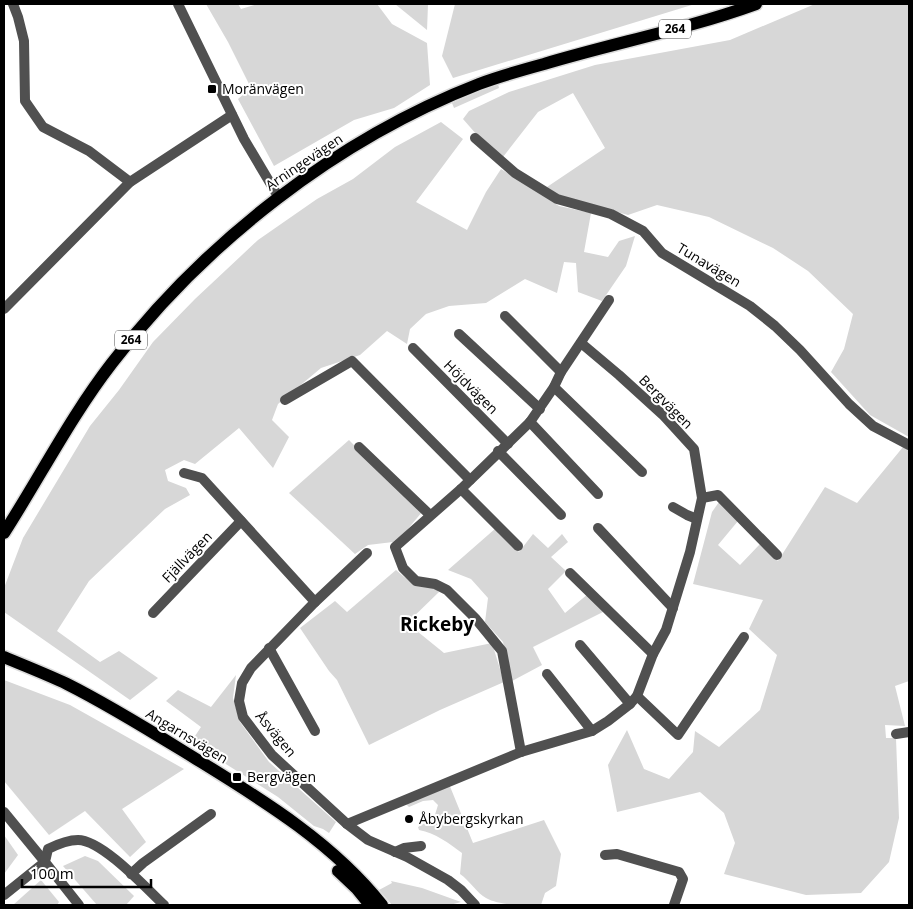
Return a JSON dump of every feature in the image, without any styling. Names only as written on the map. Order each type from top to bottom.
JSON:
[{"type":"main road","name":"Arningevägen","points":[[4,533],[70,425],[112,363],[176,288],[279,198],[348,150],[443,100],[481,83],[592,50],[697,24],[756,4]]},
{"type":"main road","name":"Angarnsvägen","points":[[4,657],[66,684],[121,713],[274,809],[324,846],[368,888],[382,905]]},
{"type":"main road","name":"Angarnsvägen","points":[[4,665],[32,675],[91,702],[200,768],[276,819],[315,850],[357,889],[370,905]]},
{"type":"street","points":[[13,4],[24,41],[25,101],[43,127],[89,151],[130,182]]},
{"type":"street","points":[[178,4],[232,116],[279,198]]},
{"type":"street","points":[[4,309],[130,182],[232,116]]},
{"type":"street","name":"Tunavägen","points":[[475,138],[516,173],[557,199],[611,214],[643,231],[662,253],[750,306],[775,326],[800,350],[849,404],[873,426],[909,445]]},
{"type":"street","points":[[521,752],[502,651],[475,618],[448,590],[435,584],[416,581],[403,568],[395,547],[461,489],[530,422],[554,388],[562,372],[609,300]]},
{"type":"street","points":[[505,316],[562,372]]},
{"type":"street","points":[[459,334],[540,408]]},
{"type":"street","name":"Bergvägen","points":[[581,343],[620,375],[663,415],[694,449],[702,498],[690,552],[666,630],[653,654],[634,700]]},
{"type":"street","name":"Höjdvägen","points":[[413,348],[508,444]]},
{"type":"street","points":[[285,400],[352,361],[470,480]]},
{"type":"street","points":[[554,388],[642,472]]},
{"type":"street","points":[[390,398],[396,396],[454,454]]},
{"type":"street","points":[[530,422],[598,494]]},
{"type":"street","points":[[359,447],[430,515]]},
{"type":"street","points":[[498,451],[561,515]]},
{"type":"street","points":[[184,473],[202,478],[315,602]]},
{"type":"street","points":[[461,489],[518,546]]},
{"type":"street","points":[[702,498],[718,495],[777,554]]},
{"type":"street","points":[[673,507],[697,518]]},
{"type":"street","name":"Fjällvägen","points":[[153,613],[241,521]]},
{"type":"street","points":[[598,528],[673,608]]},
{"type":"street","name":"Åsvägen","points":[[367,553],[315,602],[251,668],[242,683],[239,700],[243,717],[272,755],[347,824],[368,840],[396,852],[448,880],[475,905]]},
{"type":"street","points":[[570,573],[653,654]]},
{"type":"street","points":[[580,645],[634,700],[678,735],[744,637]]},
{"type":"street","points":[[269,648],[315,731]]},
{"type":"street","points":[[547,674],[592,731]]},
{"type":"street","points":[[347,824],[521,752],[592,731],[634,700]]},
{"type":"street","points":[[896,734],[909,732]]},
{"type":"street","points":[[4,812],[78,905]]},
{"type":"street","points":[[131,874],[143,863],[211,814]]},
{"type":"street","points":[[4,895],[45,862],[48,849],[61,843],[80,840],[102,848],[164,905]]},
{"type":"street","points":[[396,852],[404,848],[421,846]]},
{"type":"street","points":[[605,855],[617,854],[679,872],[683,879],[674,905]]},
{"type":"shaded area","points":[[206,4],[238,4],[241,9],[258,4],[377,4],[392,24],[427,43],[430,85],[394,108],[354,120],[274,166],[238,99],[251,88]]},
{"type":"shaded area","points":[[395,4],[428,4],[427,31],[427,30]]},
{"type":"shaded area","points":[[455,4],[695,4],[453,78],[442,56]]},
{"type":"shaded area","points":[[815,4],[909,4],[909,437],[870,415],[831,372],[844,349],[853,314],[808,271],[773,248],[709,217],[657,205],[628,215],[560,196],[547,187],[605,148],[573,93],[538,112],[503,157],[477,135],[463,119],[469,111],[509,92],[595,65],[730,40]]},
{"type":"shaded area","points":[[498,84],[499,88],[454,108],[452,103]]},
{"type":"shaded area","points":[[441,122],[463,139],[416,202],[467,230],[486,192],[501,169],[559,206],[591,213],[584,252],[608,257],[619,241],[635,236],[626,266],[602,301],[578,292],[576,263],[564,262],[557,293],[525,279],[486,303],[449,306],[426,314],[410,329],[407,344],[387,331],[360,355],[321,368],[278,404],[272,420],[289,437],[273,468],[239,428],[195,464],[184,460],[165,470],[168,481],[186,488],[190,495],[165,509],[89,581],[57,631],[100,662],[119,651],[158,678],[130,700],[4,612],[4,588],[23,538],[90,426],[119,390],[153,342],[195,299],[258,240],[317,199],[353,179],[395,147]]},
{"type":"shaded area","points":[[349,440],[422,512],[407,530],[393,542],[368,545],[355,554],[289,493]]},
{"type":"shaded area","points":[[903,447],[909,451],[909,681],[895,686],[905,726],[885,725],[886,738],[896,738],[899,818],[889,862],[861,893],[806,895],[724,874],[735,843],[724,813],[700,792],[617,812],[608,765],[627,730],[644,769],[669,779],[693,752],[695,731],[719,747],[760,710],[777,655],[749,629],[763,600],[693,584],[712,512],[719,502],[738,521],[718,545],[740,565],[760,544],[778,561],[825,487],[857,503]]},
{"type":"shaded area","points":[[496,528],[519,552],[533,534],[548,548],[562,534],[568,542],[551,557],[566,571],[548,589],[565,613],[588,594],[605,611],[533,647],[542,665],[512,681],[503,642],[485,622],[488,598],[471,579],[448,570]]},
{"type":"shaded area","points":[[396,570],[413,583],[433,586],[439,592],[407,623],[444,653],[492,643],[504,682],[440,710],[369,745],[337,680],[300,628],[335,601],[347,612]]},
{"type":"shaded area","points":[[236,675],[233,698],[240,722],[269,762],[336,822],[329,833],[314,826],[278,797],[191,742],[201,727],[166,701],[178,690],[211,707]]},
{"type":"shaded area","points":[[4,680],[70,705],[184,769],[122,809],[146,842],[130,857],[85,811],[49,835],[4,781]]},
{"type":"shaded area","points":[[449,784],[473,843],[544,820],[561,854],[556,886],[545,893],[541,905],[505,904],[486,898],[460,874],[462,853],[436,836],[419,830],[418,827],[434,818],[438,805],[433,800],[423,801],[409,807],[404,802]]},
{"type":"shaded area","points":[[4,835],[18,855],[4,874]]},
{"type":"shaded area","points":[[85,856],[98,861],[134,896],[126,905],[97,905],[63,866]]},
{"type":"shaded area","points":[[41,880],[59,902],[57,905],[13,905]]},
{"type":"shaded area","points":[[391,881],[422,888],[461,902],[450,905],[392,905],[379,890],[392,883]]},
{"type":"place","name":"Moränvägen","points":[[212,89]]},
{"type":"place","name":"Bergvägen","points":[[237,777]]},
{"type":"place","name":"Åbybergskyrkan","points":[[409,819]]},
{"type":"district","name":"Rickeby","points":[[437,624]]}]
